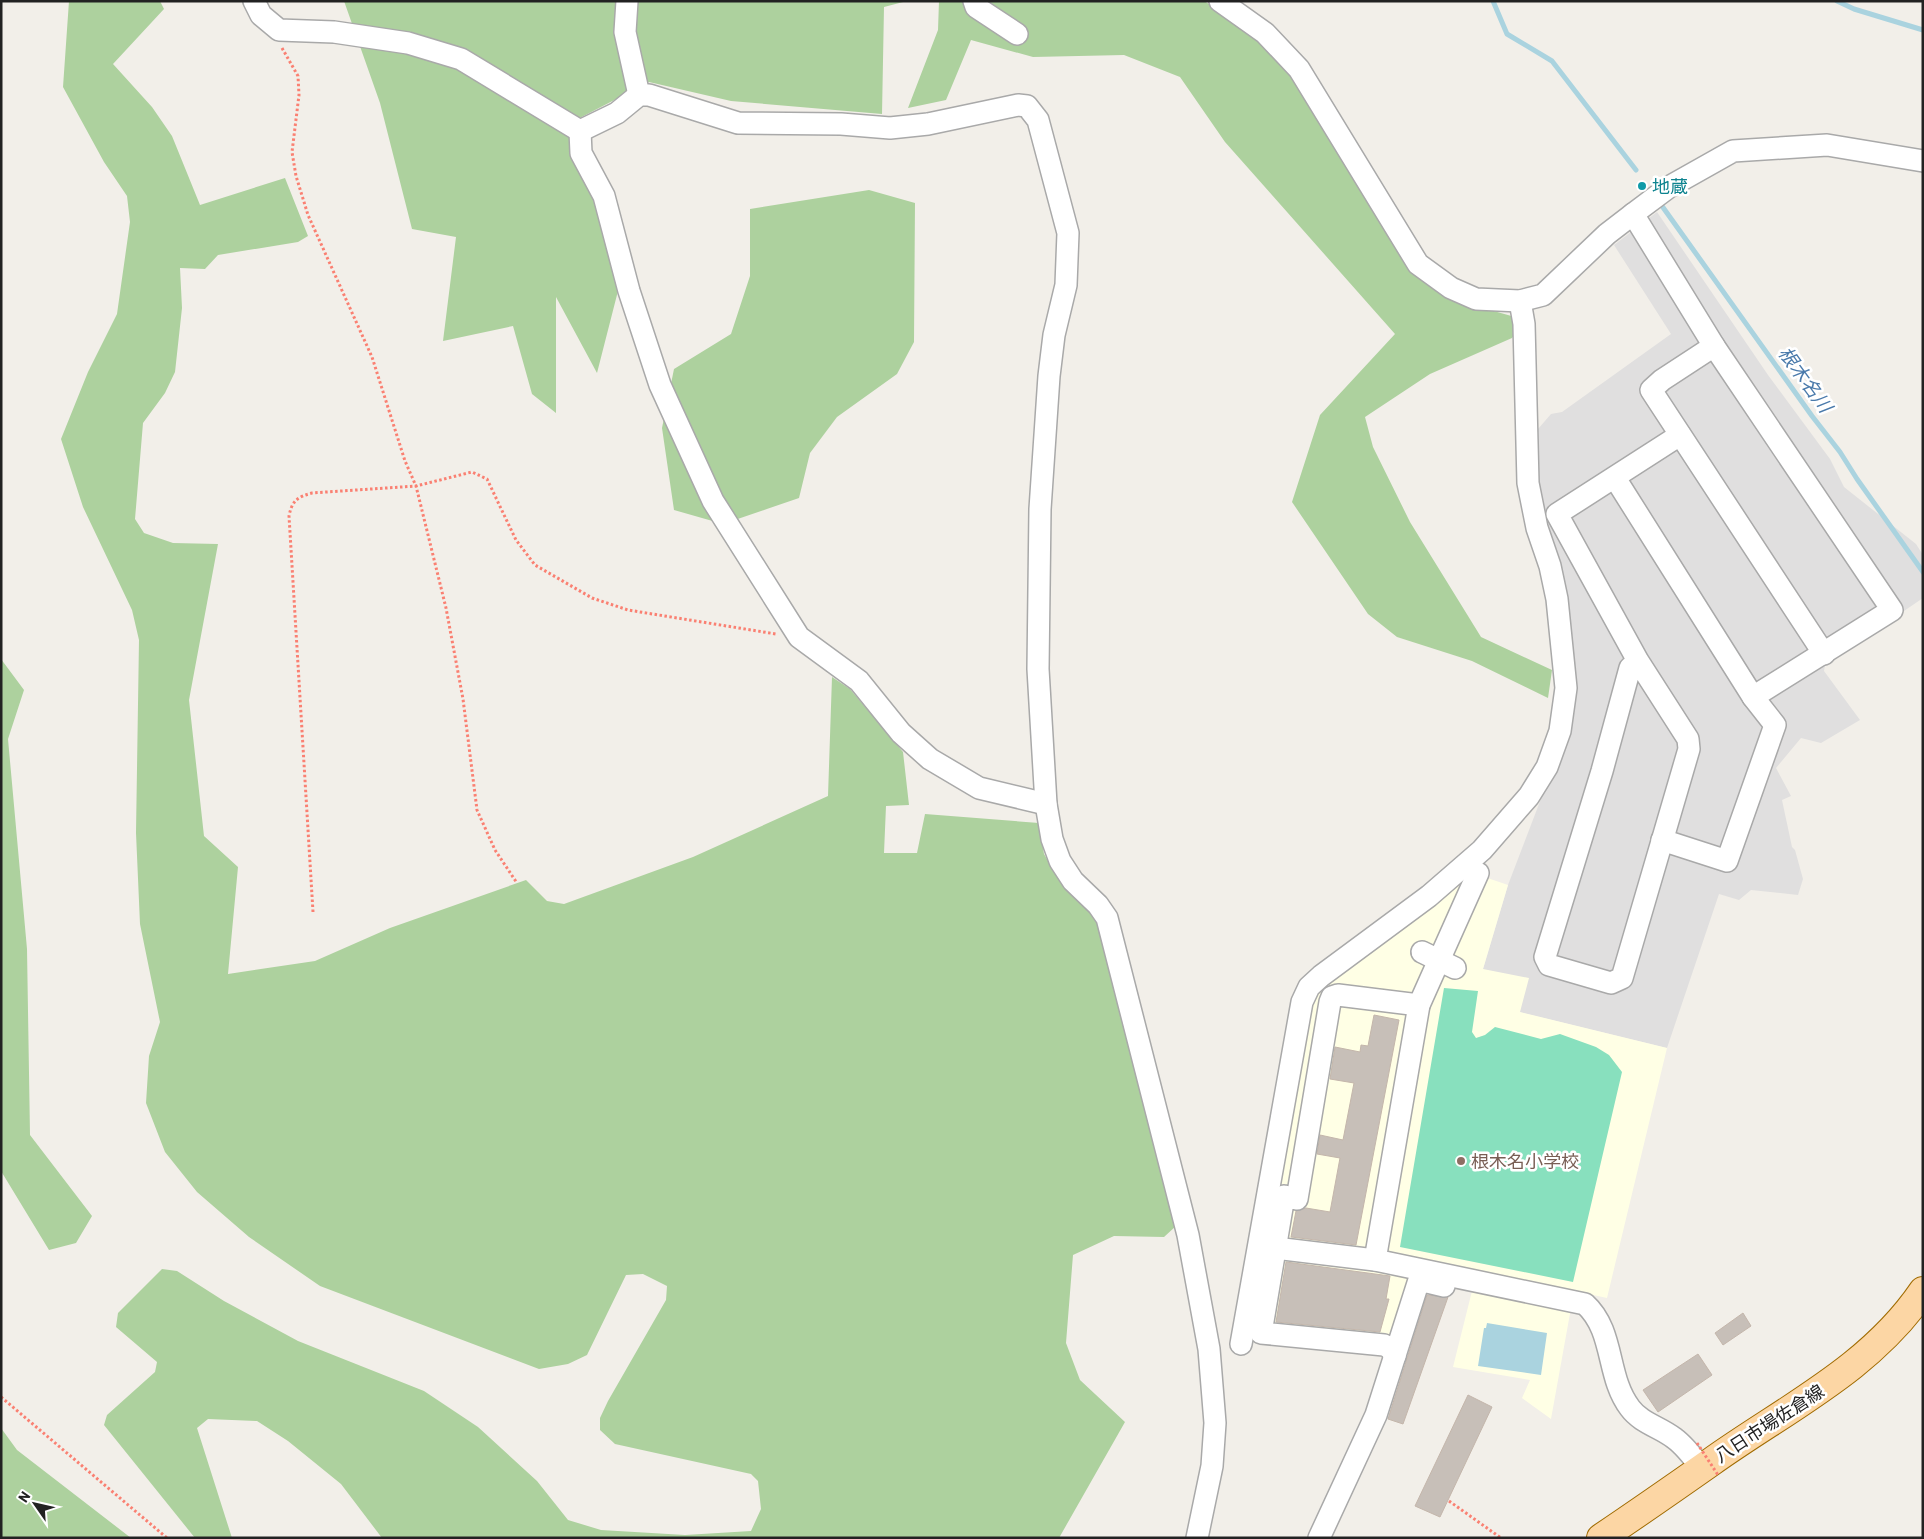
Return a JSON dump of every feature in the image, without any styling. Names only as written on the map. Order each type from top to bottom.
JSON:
[{"type":"main road","name":"八日市場佐倉線","points":[[1601,1538],[1707,1462],[1808,1399],[1844,1372],[1886,1335],[1923,1291]]},
{"type":"street","points":[[254,1],[261,16],[279,30],[334,32],[408,43],[461,59],[580,131]]},
{"type":"street","points":[[627,1],[625,32],[639,95]]},
{"type":"street","points":[[974,1],[976,7],[1017,34]]},
{"type":"street","points":[[1220,1],[1265,33],[1299,69],[1418,264],[1451,288],[1476,299],[1520,302],[1543,295],[1607,234],[1633,214],[1669,187],[1733,151],[1827,145],[1923,160]]},
{"type":"street","points":[[580,131],[618,113],[639,95],[649,95],[738,123],[841,124],[890,128],[928,124],[1018,105],[1027,106],[1038,120],[1068,233],[1066,285],[1054,335],[1049,376],[1040,509],[1038,670],[1046,804],[1052,839],[1060,861],[1073,881],[1098,905],[1107,918],[1188,1235],[1209,1349],[1215,1424],[1212,1466],[1197,1538]]},
{"type":"street","points":[[580,131],[581,153],[604,196],[629,291],[660,385],[713,501],[799,637],[859,682],[901,733],[930,759],[979,788],[1046,804]]},
{"type":"street","points":[[1633,214],[1714,346],[1892,610],[1753,697]]},
{"type":"street","points":[[1241,1344],[1302,1002],[1309,987],[1346,955],[1429,896],[1482,850],[1529,796],[1547,767],[1560,731],[1566,688],[1557,599],[1550,566],[1537,528],[1528,483],[1524,324],[1520,302]]},
{"type":"street","points":[[1714,346],[1662,380],[1651,390],[1824,654]]},
{"type":"street","points":[[1638,661],[1630,668],[1602,771],[1545,957],[1549,965],[1611,983],[1622,978],[1689,749],[1688,739],[1638,661],[1557,514],[1680,435]]},
{"type":"street","points":[[1615,478],[1753,697],[1776,725],[1727,860],[1662,840]]},
{"type":"street","points":[[1375,1260],[1419,1005],[1478,873]]},
{"type":"street","points":[[1395,1356],[1390,1348],[1384,1345],[1261,1333],[1284,1196],[1297,1199],[1332,997],[1338,995],[1419,1005]]},
{"type":"street","points":[[1275,1248],[1375,1260],[1504,1285],[1585,1304],[1595,1312],[1601,1324],[1618,1385],[1630,1408],[1644,1421],[1673,1437],[1707,1462]]},
{"type":"street","points":[[1320,1538],[1369,1433],[1419,1280],[1462,1291]]},
{"type":"street","points":[[1209,1349],[1241,1344],[1395,1356]]},
{"type":"path","points":[[279,30],[279,44],[298,76],[299,95],[292,152],[296,176],[308,215],[372,356],[405,461],[416,486],[446,608],[463,699],[477,810],[495,850],[517,883]]},
{"type":"path","points":[[313,912],[289,516],[291,506],[300,496],[416,486],[472,472],[487,479],[516,540],[535,565],[592,598],[628,610],[799,637]]},
{"type":"path","points":[[1,1398],[167,1538]]},
{"type":"path","points":[[1449,1501],[1501,1538]]},
{"type":"shaded area","points":[[1657,212],[1768,375],[1830,459],[1844,487],[1916,544],[1923,555],[1923,598],[1825,665],[1824,671],[1860,720],[1821,743],[1801,738],[1776,768],[1791,796],[1782,800],[1792,847],[1795,850],[1803,879],[1798,895],[1751,890],[1739,900],[1719,894],[1667,1048],[1519,1012],[1483,969],[1508,885],[1568,728],[1532,475],[1538,429],[1551,414],[1562,412],[1671,334],[1614,245]]},
{"type":"shaded area","name":"根木名小学校","points":[[1467,871],[1508,885],[1483,969],[1529,978],[1520,1012],[1667,1048],[1607,1298],[1506,1276],[1504,1285],[1571,1308],[1551,1419],[1522,1398],[1530,1380],[1453,1367],[1473,1287],[1414,1273],[1393,1336],[1388,1335],[1384,1349],[1251,1339],[1310,998]]},
{"type":"green space","points":[[69,1],[160,1],[164,9],[113,64],[152,107],[172,136],[200,205],[285,178],[308,236],[298,242],[218,255],[205,269],[180,268],[182,308],[175,372],[165,393],[143,423],[135,519],[144,533],[173,543],[218,544],[189,700],[204,836],[238,867],[228,974],[315,961],[390,928],[526,880],[547,901],[564,904],[693,857],[828,796],[832,677],[850,689],[903,752],[909,805],[886,806],[884,853],[917,853],[925,814],[1039,823],[1044,854],[1056,875],[1094,914],[1105,935],[1176,1226],[1164,1237],[1114,1236],[1073,1255],[1066,1343],[1080,1380],[1125,1422],[1059,1538],[382,1538],[341,1484],[288,1441],[257,1421],[208,1419],[197,1428],[232,1538],[195,1538],[104,1425],[107,1415],[155,1372],[157,1362],[116,1327],[118,1313],[162,1269],[177,1271],[224,1301],[298,1341],[424,1391],[478,1427],[537,1481],[568,1520],[601,1530],[685,1535],[751,1531],[761,1509],[758,1481],[751,1474],[615,1444],[600,1430],[600,1418],[666,1300],[667,1286],[643,1274],[626,1275],[587,1355],[568,1364],[539,1369],[320,1286],[249,1237],[197,1192],[165,1152],[146,1103],[149,1056],[160,1022],[140,924],[136,833],[139,640],[132,610],[83,507],[61,439],[88,372],[117,314],[130,222],[127,196],[104,162],[63,87]]},
{"type":"green space","points":[[344,1],[907,1],[884,7],[882,114],[731,101],[649,82],[572,122],[619,287],[597,373],[556,297],[556,413],[532,394],[513,326],[443,341],[456,237],[412,229],[380,103]]},
{"type":"green space","points":[[939,1],[1204,1],[1266,39],[1350,167],[1458,301],[1515,317],[1519,329],[1512,338],[1430,374],[1365,417],[1373,447],[1410,522],[1481,637],[1552,670],[1548,698],[1472,661],[1397,637],[1368,614],[1292,502],[1320,415],[1395,334],[1225,142],[1180,77],[1124,55],[1033,57],[971,40],[946,100],[908,108],[938,30]]},
{"type":"green space","points":[[869,190],[915,203],[914,342],[897,374],[837,417],[810,453],[799,498],[723,524],[674,510],[662,428],[674,369],[731,334],[750,276],[750,209]]},
{"type":"green space","points":[[1,659],[24,690],[8,739],[27,949],[30,1135],[92,1216],[76,1243],[49,1250],[1,1171]]},
{"type":"green space","points":[[1444,988],[1478,991],[1472,1032],[1476,1038],[1485,1035],[1495,1027],[1541,1039],[1560,1034],[1596,1047],[1609,1055],[1622,1072],[1573,1282],[1400,1247]]},
{"type":"green space","points":[[1,1428],[17,1450],[131,1538],[1,1538]]},
{"type":"water","points":[[1487,1323],[1547,1333],[1541,1375],[1478,1366],[1484,1328],[1486,1328]]},
{"type":"building","points":[[1374,1015],[1399,1020],[1356,1245],[1291,1237],[1296,1211],[1306,1208],[1330,1212],[1340,1158],[1317,1154],[1320,1135],[1343,1140],[1354,1083],[1330,1079],[1335,1047],[1360,1052],[1361,1045],[1368,1046]]},
{"type":"building","points":[[1286,1262],[1390,1276],[1386,1299],[1389,1299],[1380,1332],[1276,1322]]},
{"type":"building","points":[[1427,1295],[1448,1297],[1403,1424],[1388,1419]]},
{"type":"building","points":[[1743,1313],[1751,1326],[1723,1345],[1715,1333]]},
{"type":"building","points":[[1698,1354],[1712,1375],[1658,1412],[1643,1390]]},
{"type":"building","points":[[1468,1395],[1492,1407],[1440,1517],[1415,1506]]},
{"type":"waterway","name":"根木名川","points":[[1493,1],[1507,34],[1552,61],[1636,170]]},
{"type":"waterway","points":[[1837,1],[1854,9],[1923,30]]},
{"type":"waterway","name":"根木名川","points":[[1662,206],[1812,416],[1840,452],[1923,572]]},
{"type":"place","name":"地蔵","points":[[1642,186]]},
{"type":"place","name":"根木名小学校","points":[[1461,1161]]}]
